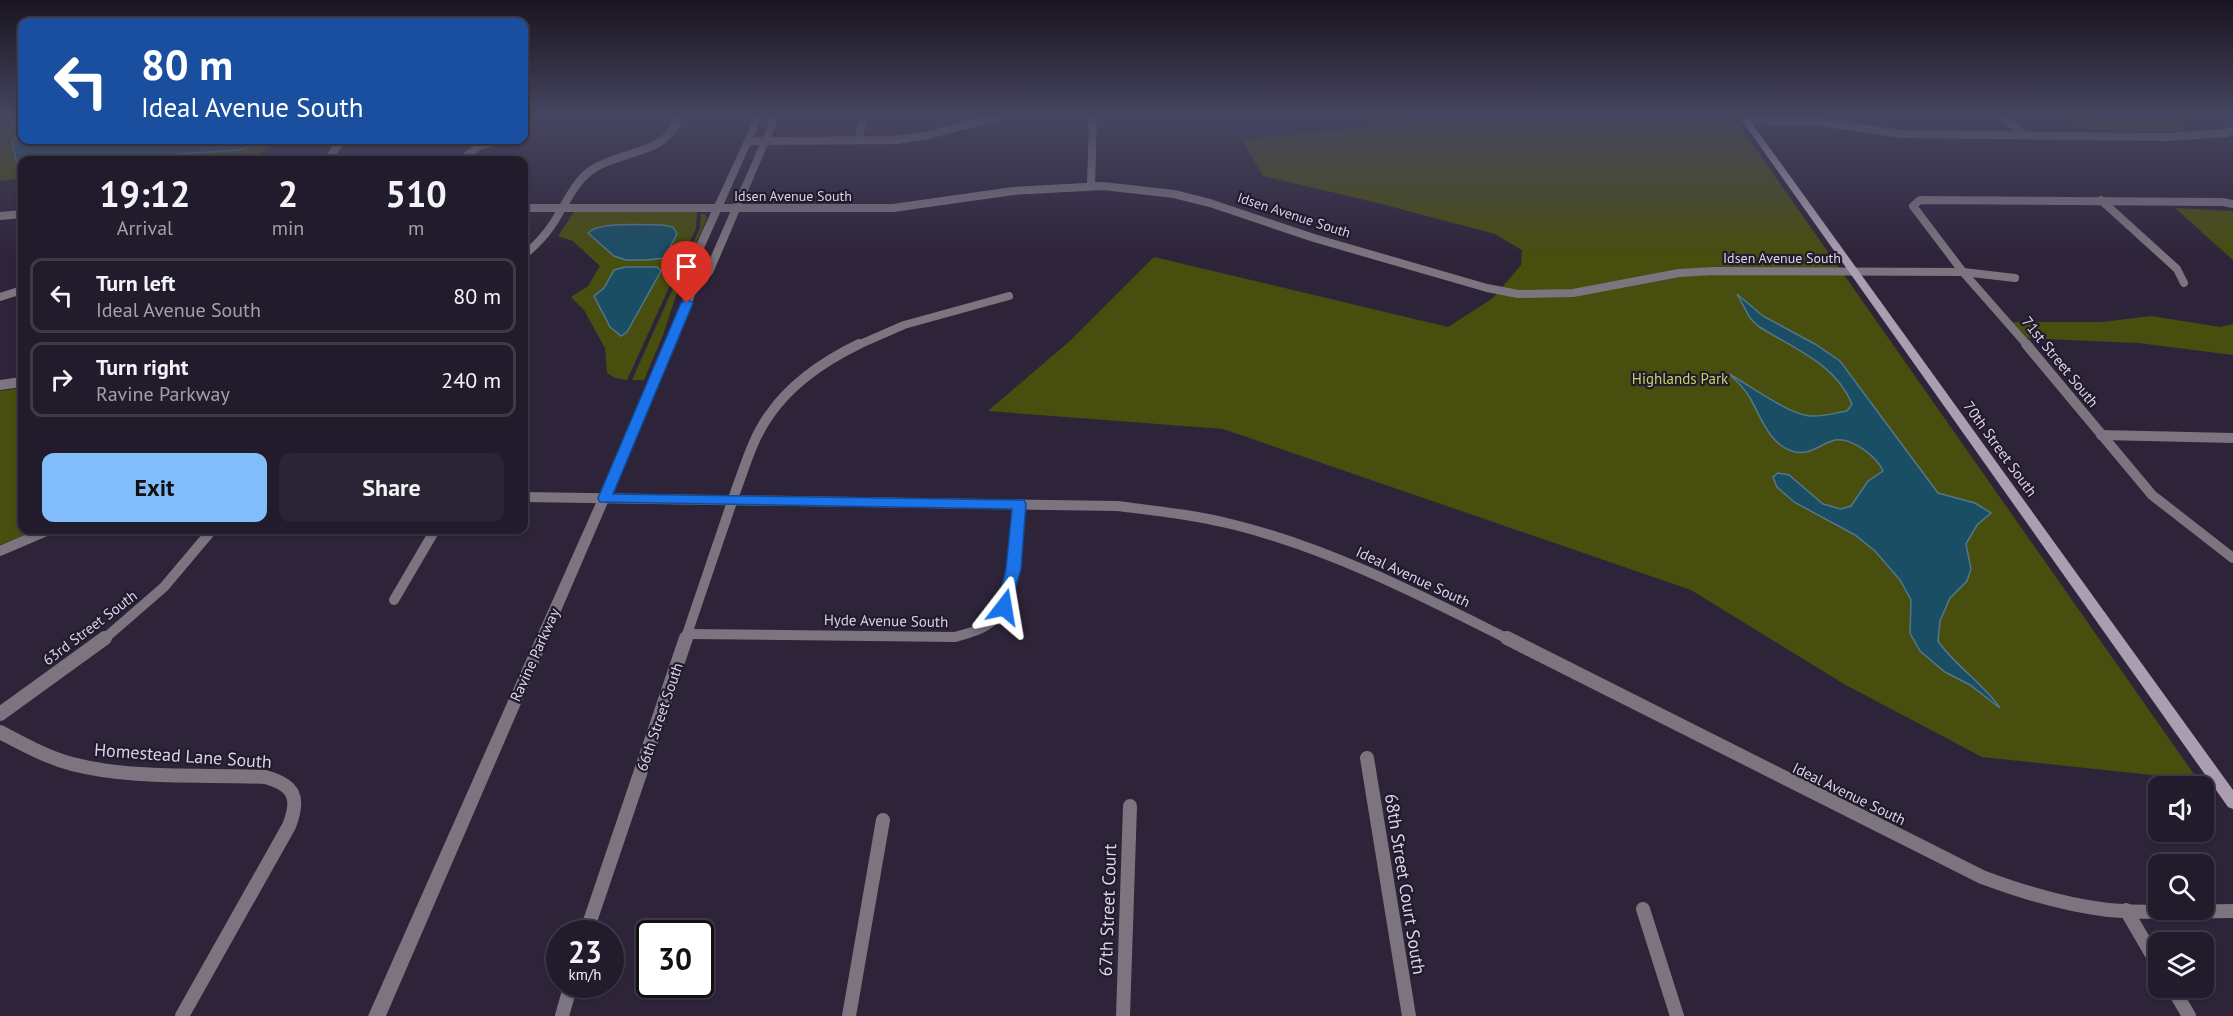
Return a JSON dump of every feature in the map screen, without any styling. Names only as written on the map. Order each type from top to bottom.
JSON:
[{"type":"main road","name":"70th Street South","points":[[1776,162],[2233,801]]},
{"type":"street","points":[[528,252],[543,239],[588,174],[609,162]]},
{"type":"street","name":"Ravine Parkway","points":[[690,294],[688,273],[738,162]]},
{"type":"street","name":"Ravine Parkway","points":[[377,1016],[671,345],[690,294],[708,273],[756,162]]},
{"type":"street","points":[[1091,186],[1092,162]]},
{"type":"street","name":"Idsen Avenue South","points":[[528,208],[735,210],[893,208],[1013,191],[1091,186],[1174,194],[1210,203],[1314,238],[1487,288],[1518,294],[1573,293],[1679,273],[1963,272],[2015,278]]},
{"type":"street","name":"71st Street South","points":[[2101,200],[1920,200],[1913,206],[1963,272],[2152,495],[2233,558]]},
{"type":"street","points":[[2101,200],[2223,201],[2233,204]]},
{"type":"street","points":[[2101,200],[2177,269],[2184,283]]},
{"type":"street","points":[[0,216],[18,214]]},
{"type":"street","points":[[0,297],[18,291]]},
{"type":"street","name":"66th Street South","points":[[590,920],[754,441],[773,409],[794,387],[843,350],[892,327],[1009,296]]},
{"type":"street","points":[[0,385],[18,383]]},
{"type":"street","points":[[2101,435],[2233,438]]},
{"type":"street","name":"Ideal Avenue South","points":[[528,497],[1117,506],[1193,515],[1237,525],[1329,555],[1476,622],[1982,877],[2047,898],[2091,907],[2126,910],[2233,911]]},
{"type":"street","name":"Hyde Avenue South","points":[[689,634],[955,637],[974,633],[1004,607],[1014,569],[1019,504]]},
{"type":"street","points":[[0,551],[40,534]]},
{"type":"street","name":"63rd Street South","points":[[0,714],[129,619],[173,578],[209,534]]},
{"type":"street","points":[[394,600],[433,534]]},
{"type":"street","name":"Homestead Lane South","points":[[0,732],[51,757],[80,766],[128,772],[265,777],[284,783],[293,793],[296,804],[289,826],[182,1016]]},
{"type":"street","name":"68th Street Court South","points":[[1367,758],[1409,1016]]},
{"type":"street","name":"67th Street Court","points":[[1123,1016],[1130,806]]},
{"type":"street","points":[[849,1016],[882,820]]},
{"type":"street","points":[[1643,909],[1677,1016]]},
{"type":"street","points":[[2126,910],[2148,948]]},
{"type":"street","points":[[562,1016],[567,998]]},
{"type":"street","points":[[2178,998],[2189,1016]]},
{"type":"green space","points":[[0,162],[18,162],[18,179],[0,181]]},
{"type":"green space","name":"Highlands Park","points":[[1255,162],[1765,162],[2195,776],[2160,776],[1982,757],[1844,684],[1691,590],[1223,429],[988,411],[1071,340],[1154,257],[1448,327],[1493,298],[1521,265],[1522,250],[1495,234],[1263,176]]},
{"type":"green space","points":[[2175,208],[2233,211],[2233,260]]},
{"type":"green space","points":[[574,212],[697,212],[696,228],[627,380],[615,378],[607,373],[605,348],[584,310],[571,297],[588,286],[600,266],[573,241],[558,236]]},
{"type":"green space","points":[[701,214],[705,214],[707,218],[685,268],[663,335],[644,380],[632,380],[700,228]]},
{"type":"green space","points":[[2151,316],[2220,327],[2233,324],[2233,355],[2138,343],[2021,338],[2008,322],[2102,322]]},
{"type":"green space","points":[[18,389],[18,534],[27,534],[0,545],[0,391]]},
{"type":"water","points":[[612,225],[673,227],[677,234],[664,258],[647,260],[626,260],[614,256],[588,233],[593,229]]},
{"type":"water","points":[[625,267],[657,267],[661,271],[627,332],[621,336],[610,327],[594,296],[604,288],[614,270]]},
{"type":"water","points":[[1737,294],[1763,316],[1815,344],[1840,361],[1938,493],[1975,503],[1991,513],[1977,525],[1966,544],[1971,569],[1967,581],[1950,598],[1940,621],[1938,641],[2000,708],[1970,685],[1945,672],[1920,651],[1910,633],[1911,600],[1900,580],[1875,551],[1855,535],[1794,502],[1777,487],[1773,477],[1778,473],[1789,475],[1823,504],[1841,509],[1851,506],[1868,481],[1883,471],[1870,454],[1849,442],[1835,440],[1809,451],[1798,452],[1784,447],[1772,436],[1748,395],[1729,374],[1800,414],[1809,416],[1847,411],[1852,404],[1845,390],[1824,367],[1758,326],[1750,318]]},
{"type":"route","points":[[687,303],[604,498],[1019,504],[1014,569],[1004,607]]}]
